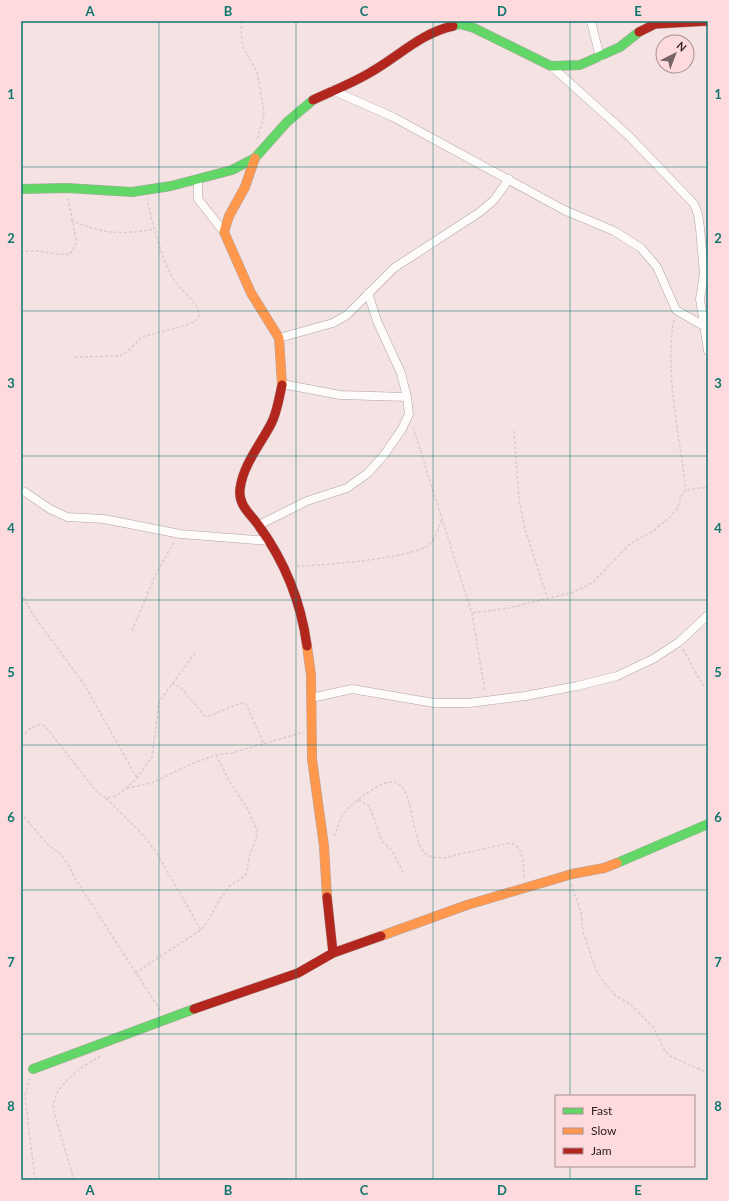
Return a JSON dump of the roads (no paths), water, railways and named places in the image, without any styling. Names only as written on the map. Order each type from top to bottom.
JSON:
[{"type":"street","points":[[591,21],[600,57]]},
{"type":"street","points":[[551,66],[580,65],[600,57],[620,47],[640,31],[655,24],[708,21]]},
{"type":"street","points":[[21,189],[67,188],[132,192],[198,180],[232,170],[255,158],[287,122],[310,102],[371,72],[421,38],[459,22],[494,37],[532,58],[551,66],[629,136],[694,204],[699,221],[704,274],[700,298],[702,325],[708,351]]},
{"type":"street","points":[[332,90],[393,117],[564,210],[614,231],[641,248],[657,267],[676,310],[702,325]]},
{"type":"street","points":[[224,232],[229,216],[245,187],[255,158]]},
{"type":"street","points":[[279,338],[333,323],[347,315],[394,268],[480,212],[494,200],[509,179]]},
{"type":"street","points":[[198,180],[198,200],[224,232],[251,293],[279,338],[282,384],[272,422],[247,465],[240,490],[240,500],[244,508],[259,525],[285,566],[299,605],[306,637],[311,675],[314,772],[324,846],[324,871],[333,953]]},
{"type":"street","points":[[259,525],[307,501],[347,488],[368,473],[384,455],[402,429],[409,414],[407,397],[401,373],[377,321],[368,293]]},
{"type":"street","points":[[282,384],[340,395],[407,397]]},
{"type":"street","points":[[25,492],[50,509],[67,517],[104,519],[180,534],[269,541]]},
{"type":"street","points":[[311,698],[352,689],[434,703],[469,703],[525,696],[616,676],[653,659],[679,642],[708,615]]},
{"type":"street","points":[[33,1069],[232,994],[298,973],[333,953],[467,905],[567,875],[604,868],[708,824]]}]
